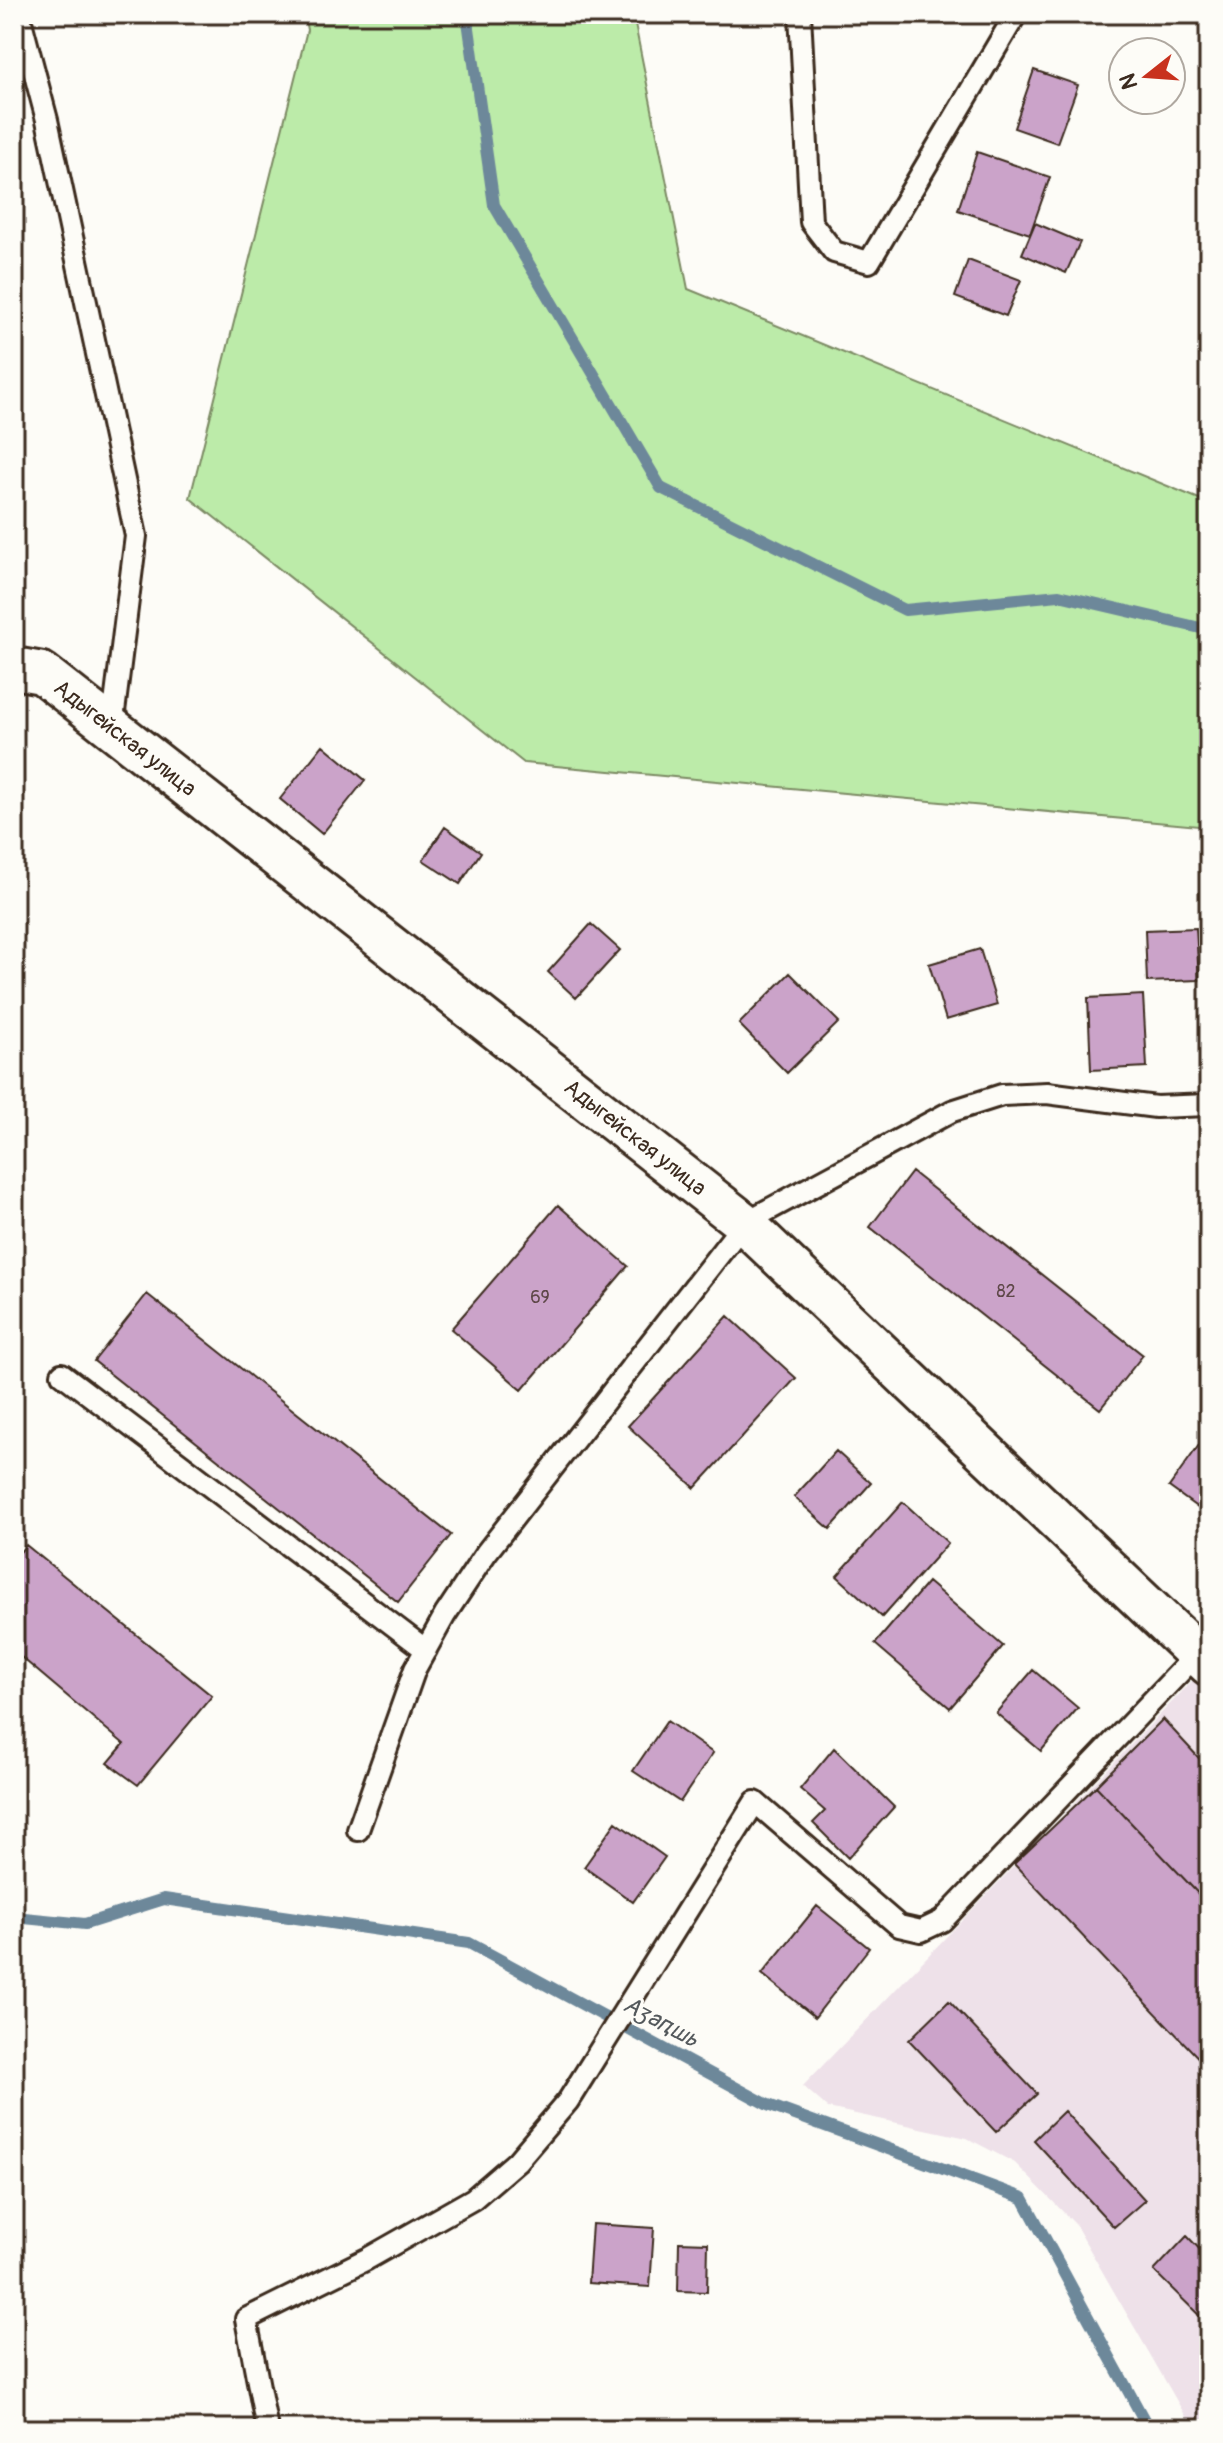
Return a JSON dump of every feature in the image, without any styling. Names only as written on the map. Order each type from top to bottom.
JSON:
[{"type":"street","name":"Адыгейская улица","points":[[14,668],[42,673],[744,1223],[1204,1659]]},
{"type":"lane","points":[[19,14],[47,120],[136,536],[112,728]]},
{"type":"lane","points":[[800,14],[811,222],[834,252],[869,262],[1016,14]]},
{"type":"lane","points":[[358,1830],[415,1669],[486,1553],[744,1223],[952,1111],[1002,1095],[1047,1093],[1156,1107],[1209,1105]]},
{"type":"lane","points":[[62,1374],[426,1650]]},
{"type":"lane","points":[[267,2429],[246,2319],[367,2259],[473,2199],[517,2161],[568,2101],[755,1802],[899,1926],[921,1931],[942,1921],[1204,1659]]},
{"type":"shaded area","points":[[1194,1679],[1209,1694],[1209,2429],[1193,2429],[1075,2224],[1015,2163],[967,2138],[828,2108],[803,2086]]},
{"type":"green space","points":[[304,14],[633,14],[688,289],[1209,503],[1209,827],[524,763],[190,498],[307,30]]},
{"type":"building","points":[[1034,70],[1078,85],[1057,143],[1014,128]]},
{"type":"building","points":[[977,152],[1050,177],[1030,234],[958,210]]},
{"type":"building","points":[[1035,223],[1080,242],[1066,273],[1022,254]]},
{"type":"building","points":[[968,260],[1021,280],[1006,316],[955,297]]},
{"type":"building","points":[[323,745],[365,780],[322,834],[280,799]]},
{"type":"building","points":[[445,827],[481,852],[460,884],[423,860]]},
{"type":"building","points":[[591,924],[620,950],[576,998],[548,972]]},
{"type":"building","points":[[1196,928],[1199,980],[1147,982],[1145,930]]},
{"type":"building","points":[[980,949],[997,1005],[946,1020],[929,964]]},
{"type":"building","points":[[790,973],[839,1022],[787,1073],[739,1024]]},
{"type":"building","points":[[1143,995],[1147,1067],[1091,1070],[1088,998]]},
{"type":"building","points":[[912,1172],[1143,1355],[1100,1409],[870,1227]]},
{"type":"building","points":[[558,1205],[628,1266],[522,1390],[451,1329]]},
{"type":"building","points":[[147,1294],[451,1535],[398,1602],[94,1361]]},
{"type":"building","points":[[728,1316],[796,1378],[695,1488],[628,1426]]},
{"type":"building","points":[[1209,1431],[1209,1516],[1169,1487]]},
{"type":"building","points":[[836,1451],[871,1483],[830,1529],[794,1497]]},
{"type":"building","points":[[903,1502],[948,1543],[882,1617],[837,1576]]},
{"type":"building","points":[[26,1545],[212,1696],[138,1785],[108,1763],[124,1744],[14,1651],[14,1559]]},
{"type":"building","points":[[928,1582],[1003,1646],[950,1708],[875,1644]]},
{"type":"building","points":[[1033,1670],[1078,1708],[1041,1751],[996,1713]]},
{"type":"building","points":[[1163,1719],[1209,1769],[1209,1905],[1096,1786]]},
{"type":"building","points":[[667,1721],[713,1753],[680,1802],[633,1771]]},
{"type":"building","points":[[834,1748],[894,1807],[848,1858],[813,1823],[825,1811],[800,1789]]},
{"type":"building","points":[[1096,1786],[1209,1905],[1209,2069],[1014,1864]]},
{"type":"building","points":[[616,1822],[665,1857],[633,1902],[584,1867]]},
{"type":"building","points":[[817,1906],[869,1948],[815,2017],[762,1974]]},
{"type":"building","points":[[949,2001],[1037,2094],[996,2132],[909,2040]]},
{"type":"building","points":[[1064,2111],[1145,2200],[1114,2227],[1034,2140]]},
{"type":"building","points":[[592,2224],[654,2228],[650,2287],[588,2283]]},
{"type":"building","points":[[1187,2236],[1209,2259],[1209,2325],[1154,2271]]},
{"type":"building","points":[[679,2242],[708,2243],[707,2292],[678,2291]]},
{"type":"waterway","points":[[467,14],[494,205],[661,488],[905,610],[1059,595],[1209,630]]},
{"type":"waterway","name":"Аӡаԥшь","points":[[14,1917],[85,1924],[164,1899],[469,1943],[768,2105],[1023,2198],[1149,2429]]}]
